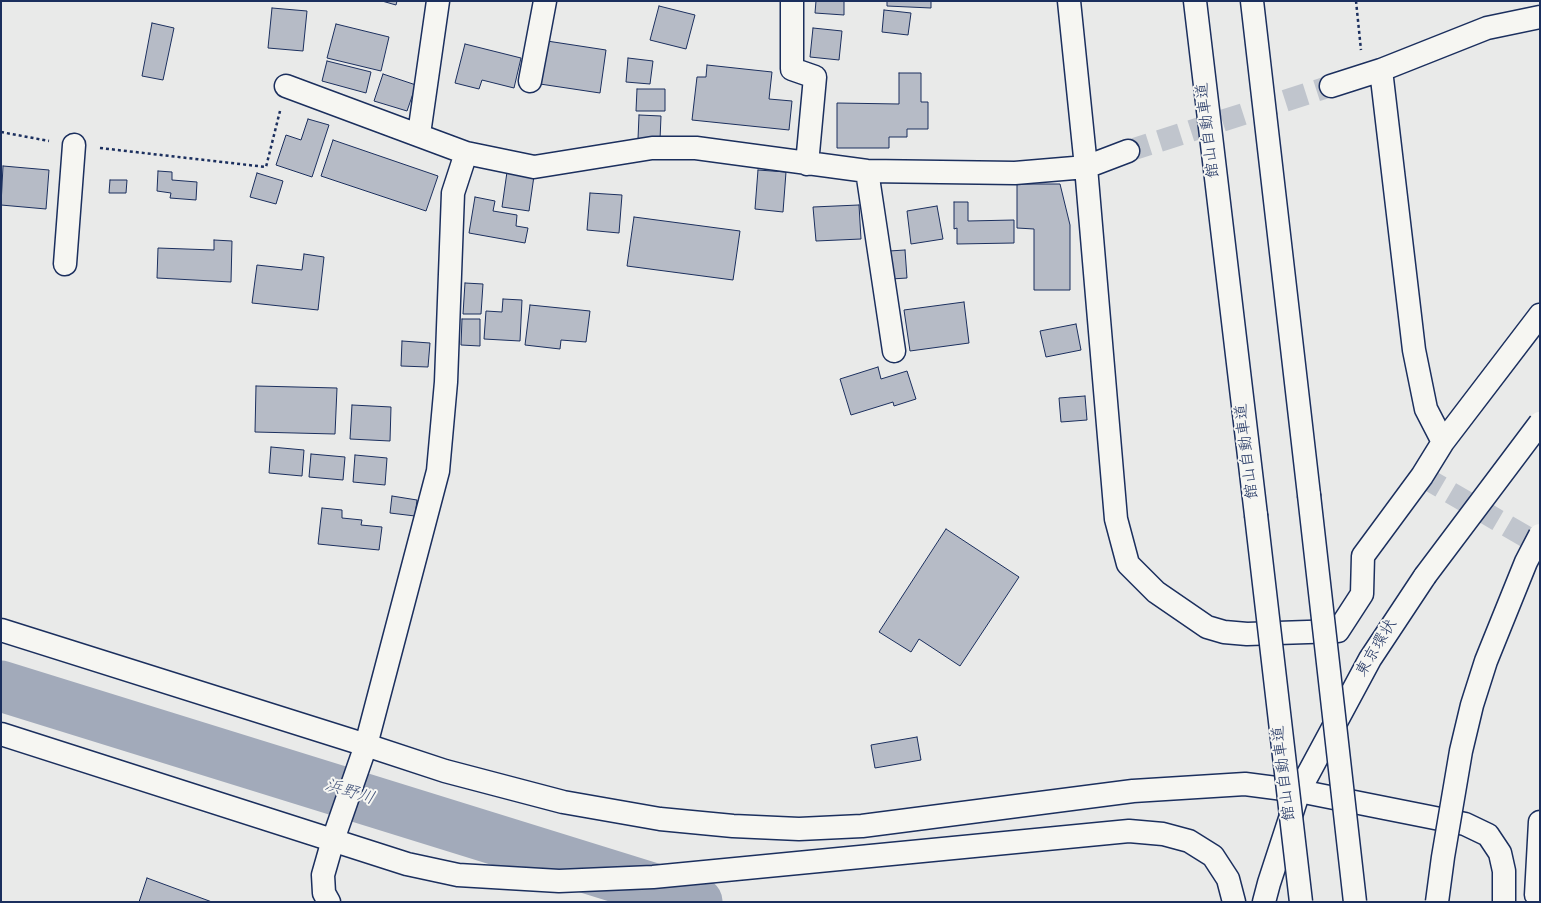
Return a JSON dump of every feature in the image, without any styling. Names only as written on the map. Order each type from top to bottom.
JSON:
[{"type":"main road","points":[[419,134],[438,1]]},
{"type":"main road","points":[[530,81],[545,1]]},
{"type":"main road","points":[[792,1],[792,69],[815,76],[807,164]]},
{"type":"main road","points":[[1069,1],[1086,167],[1116,519],[1128,564],[1156,592],[1207,628],[1224,632],[1247,634],[1338,631],[1362,594],[1363,556],[1422,476],[1443,442],[1540,316]]},
{"type":"main road","name":"館山自動車道","points":[[1195,1],[1301,902]]},
{"type":"main road","points":[[1252,1],[1355,902]]},
{"type":"main road","points":[[1331,86],[1372,73],[1487,28],[1540,17]]},
{"type":"main road","points":[[1372,73],[1414,350],[1426,409],[1443,442]]},
{"type":"main road","points":[[286,86],[419,134],[466,153],[534,167],[652,148],[696,148],[867,172],[1015,173],[1086,167],[1128,151]]},
{"type":"main road","points":[[65,264],[74,146]]},
{"type":"main road","points":[[329,902],[324,893],[323,876],[333,840],[366,745],[438,471],[446,382],[453,193],[466,153]]},
{"type":"main road","points":[[867,172],[894,351]]},
{"type":"main road","name":"東京環状","points":[[1264,902],[1299,791],[1370,659],[1425,576],[1540,423]]},
{"type":"main road","points":[[1437,902],[1461,751],[1472,705],[1486,661],[1526,562],[1540,535]]},
{"type":"main road","points":[[1,630],[445,771],[563,802],[660,819],[799,829],[862,826],[1133,791],[1245,784],[1299,791],[1465,824],[1488,834],[1500,852],[1504,871],[1504,902]]},
{"type":"main road","points":[[1,734],[407,864],[458,875],[558,881],[653,877],[1129,831],[1163,834],[1189,841],[1213,856],[1228,879],[1234,902]]},
{"type":"main road","points":[[1536,895],[1540,822]]},
{"type":"path","points":[[1356,1],[1372,73]]},
{"type":"path","points":[[1,132],[74,146],[266,167],[286,86]]},
{"type":"building","points":[[382,1],[397,1],[396,5]]},
{"type":"building","points":[[816,1],[844,1],[844,15],[815,13]]},
{"type":"building","points":[[887,1],[931,1],[931,8],[887,6]]},
{"type":"building","points":[[659,6],[695,15],[686,49],[650,40]]},
{"type":"building","points":[[272,8],[307,11],[303,51],[268,48]]},
{"type":"building","points":[[884,10],[911,13],[908,35],[882,32]]},
{"type":"building","points":[[152,23],[174,28],[163,80],[142,76]]},
{"type":"building","points":[[336,24],[389,37],[381,71],[327,58]]},
{"type":"building","points":[[813,28],[842,31],[839,60],[810,57]]},
{"type":"building","points":[[547,41],[606,50],[600,93],[540,84]]},
{"type":"building","points":[[465,44],[521,58],[514,88],[482,80],[479,89],[455,83]]},
{"type":"building","points":[[628,58],[653,61],[650,84],[626,82]]},
{"type":"building","points":[[327,61],[371,72],[366,93],[322,81]]},
{"type":"building","points":[[707,65],[772,72],[769,99],[792,101],[789,130],[692,120],[697,77],[706,77]]},
{"type":"building","points":[[899,73],[921,73],[921,102],[928,102],[928,129],[907,129],[907,137],[889,137],[889,148],[837,148],[837,103],[899,104]]},
{"type":"building","points":[[383,74],[416,85],[407,111],[374,101]]},
{"type":"building","points":[[637,89],[665,89],[665,111],[636,111]]},
{"type":"building","points":[[639,115],[661,116],[660,140],[638,139]]},
{"type":"building","points":[[308,119],[329,125],[312,177],[276,165],[286,135],[301,140]]},
{"type":"building","points":[[333,140],[438,176],[426,211],[321,176]]},
{"type":"building","points":[[3,166],[49,170],[46,209],[1,205]]},
{"type":"building","points":[[758,170],[786,172],[783,212],[755,209]]},
{"type":"building","points":[[158,171],[172,172],[172,180],[197,182],[196,200],[170,198],[171,193],[157,191]]},
{"type":"building","points":[[507,172],[534,176],[529,211],[502,207]]},
{"type":"building","points":[[257,173],[283,181],[276,204],[250,197]]},
{"type":"building","points":[[110,180],[127,180],[126,193],[109,193]]},
{"type":"building","points":[[1017,184],[1060,184],[1070,225],[1070,290],[1034,290],[1034,229],[1017,228]]},
{"type":"building","points":[[590,193],[622,195],[619,233],[587,230]]},
{"type":"building","points":[[475,197],[495,201],[493,211],[517,215],[516,226],[528,228],[525,243],[469,233]]},
{"type":"building","points":[[954,202],[968,202],[968,221],[1014,220],[1014,243],[957,244],[957,228],[954,229]]},
{"type":"building","points":[[859,205],[861,239],[816,241],[813,207]]},
{"type":"building","points":[[937,206],[943,239],[911,244],[907,211]]},
{"type":"building","points":[[634,217],[740,231],[733,280],[627,266]]},
{"type":"building","points":[[214,240],[232,241],[231,282],[157,278],[158,248],[214,250]]},
{"type":"building","points":[[905,250],[907,278],[891,279],[889,251]]},
{"type":"building","points":[[304,254],[324,257],[318,310],[252,303],[257,265],[302,270]]},
{"type":"building","points":[[465,283],[483,284],[481,314],[463,314]]},
{"type":"building","points":[[503,299],[522,300],[520,341],[484,339],[486,311],[502,312]]},
{"type":"building","points":[[964,302],[969,343],[910,351],[904,310]]},
{"type":"building","points":[[530,305],[590,311],[586,342],[561,340],[560,349],[525,345]]},
{"type":"building","points":[[462,319],[480,319],[480,346],[461,345]]},
{"type":"building","points":[[1076,324],[1081,350],[1046,357],[1040,331]]},
{"type":"building","points":[[402,341],[430,343],[428,367],[401,366]]},
{"type":"building","points":[[878,367],[881,379],[907,371],[916,399],[894,406],[893,402],[851,415],[840,379]]},
{"type":"building","points":[[256,386],[337,388],[335,434],[255,432]]},
{"type":"building","points":[[1085,396],[1087,420],[1061,422],[1059,398]]},
{"type":"building","points":[[352,405],[391,407],[390,441],[350,439]]},
{"type":"building","points":[[271,447],[304,450],[302,476],[269,473]]},
{"type":"building","points":[[311,454],[345,457],[343,480],[309,477]]},
{"type":"building","points":[[355,455],[387,458],[385,485],[353,482]]},
{"type":"building","points":[[392,496],[417,500],[415,516],[390,513]]},
{"type":"building","points":[[322,508],[342,510],[342,518],[362,520],[361,525],[382,527],[379,550],[318,544]]},
{"type":"building","points":[[946,529],[1019,577],[960,666],[919,639],[911,652],[879,632]]},
{"type":"building","points":[[917,737],[921,760],[875,768],[871,745]]},
{"type":"building","points":[[147,878],[212,902],[139,902]]},
{"type":"waterway","name":"浜野川","points":[[1,686],[697,902]]},
{"type":"tunnel","points":[[1128,151],[1331,86]]},
{"type":"tunnel","points":[[1422,476],[1540,545]]}]
